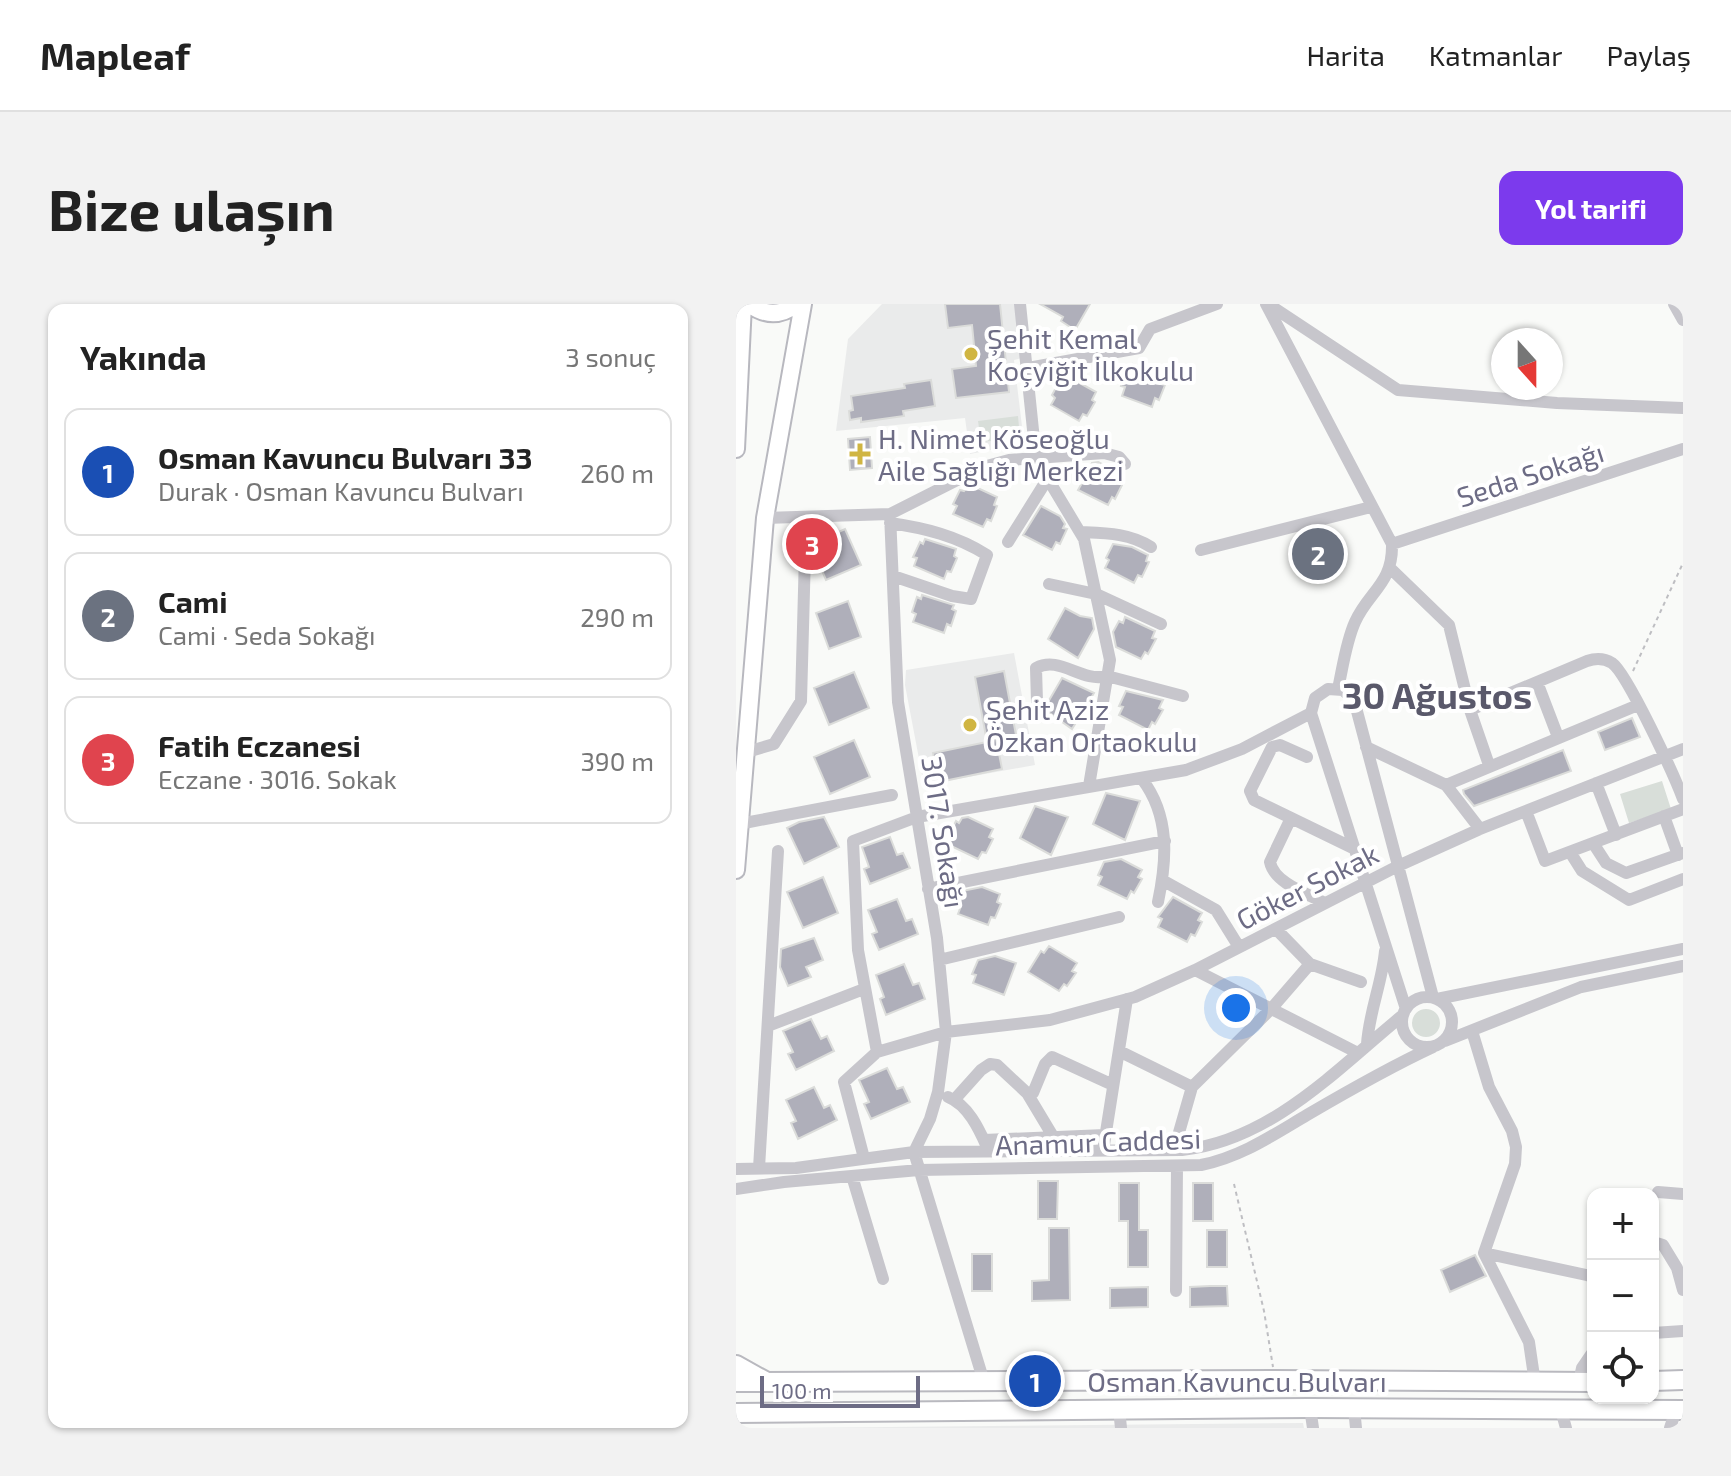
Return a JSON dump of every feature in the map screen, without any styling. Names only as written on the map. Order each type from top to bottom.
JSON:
[{"type":"highway","points":[[736,1365],[767,1382]]},
{"type":"highway","points":[[1659,1381],[1683,1380]]},
{"type":"highway","name":"Osman Kavuncu Bulvarı","points":[[736,1382],[1586,1382]]},
{"type":"highway","name":"Osman Kavuncu Bulvarı","points":[[736,1413],[1120,1419],[1354,1408],[1564,1419],[1676,1416]]},
{"type":"main road","points":[[736,449],[738,355],[746,304],[771,313],[800,304]]},
{"type":"main road","points":[[736,870],[765,518],[800,304]]},
{"type":"street","points":[[1020,304],[1036,459],[1081,532],[1110,660],[1089,786]]},
{"type":"street","points":[[1028,368],[1139,348],[1150,329],[1217,304]]},
{"type":"street","points":[[1267,304],[1398,390],[1529,401],[1683,408]]},
{"type":"street","points":[[1267,304],[1392,544],[1390,568],[1381,587],[1363,607],[1354,625],[1338,689]]},
{"type":"street","points":[[1674,304],[1683,320]]},
{"type":"street","name":"Seda Sokağı","points":[[1392,544],[1683,449]]},
{"type":"street","points":[[890,519],[983,467],[1009,460],[1104,453],[1119,457],[1125,464]]},
{"type":"street","points":[[1008,542],[1048,478]]},
{"type":"street","points":[[1201,550],[1371,507]]},
{"type":"street","points":[[747,752],[774,744],[801,701],[806,517]]},
{"type":"street","points":[[765,518],[890,519],[969,544],[987,555],[971,599],[952,596],[893,576]]},
{"type":"street","name":"3017. Sokağı","points":[[890,519],[898,702],[939,960],[946,1032],[938,1092],[930,1119],[914,1152]]},
{"type":"street","points":[[1081,532],[1140,539],[1151,547]]},
{"type":"street","points":[[1390,568],[1449,625],[1470,710],[1489,765]]},
{"type":"street","points":[[1049,584],[1096,594],[1161,624]]},
{"type":"street","points":[[1470,710],[1598,658],[1616,666],[1665,756],[1683,799]]},
{"type":"street","points":[[1037,702],[1036,668],[1043,664],[1057,664],[1096,679],[1107,676],[1183,696]]},
{"type":"street","points":[[1537,682],[1558,737]]},
{"type":"street","points":[[1328,689],[1338,689],[1354,700],[1435,998],[1447,1006],[1452,1018],[1451,1030],[1439,1044],[1420,1046],[1409,1039],[1403,1028],[1405,1012],[1311,713],[1318,694],[1328,689]]},
{"type":"street","points":[[1446,785],[1638,705]]},
{"type":"street","points":[[864,1158],[844,1082],[877,1052],[858,950],[853,841],[917,817],[1186,770],[1265,738],[1311,713]]},
{"type":"street","points":[[1307,757],[1280,745],[1272,747],[1250,791],[1254,800],[1355,849]]},
{"type":"street","points":[[1366,747],[1446,785],[1480,829]]},
{"type":"street","name":"Göker Sokak","points":[[877,1052],[946,1032],[1050,1020],[1127,999],[1195,970],[1365,882],[1480,829],[1683,749]]},
{"type":"street","points":[[1142,779],[1160,810],[1165,841],[1158,902]]},
{"type":"street","points":[[1596,783],[1616,835]]},
{"type":"street","points":[[739,824],[892,795]]},
{"type":"street","points":[[1526,811],[1545,861],[1683,809]]},
{"type":"street","points":[[1593,843],[1606,863],[1626,873],[1680,854],[1664,816]]},
{"type":"street","points":[[1291,818],[1270,862],[1271,870],[1325,903]]},
{"type":"street","points":[[928,889],[1165,841]]},
{"type":"street","points":[[759,1168],[778,851]]},
{"type":"street","points":[[1570,852],[1582,871],[1629,900],[1683,879]]},
{"type":"street","points":[[1162,880],[1216,910],[1239,947]]},
{"type":"street","points":[[939,960],[1119,917]]},
{"type":"street","points":[[1276,929],[1310,964],[1361,982]]},
{"type":"street","points":[[1195,970],[1271,1009],[1362,1049],[1382,972],[1385,944]]},
{"type":"street","points":[[1405,1012],[1421,998],[1435,998],[1683,949]]},
{"type":"street","points":[[1174,1150],[1192,1087],[1271,1009],[1310,964]]},
{"type":"street","name":"Anamur Caddesi","points":[[736,1189],[919,1170],[1213,1163],[1255,1146],[1390,1067],[1439,1044],[1581,987],[1683,966]]},
{"type":"street","points":[[768,1026],[864,989]]},
{"type":"street","points":[[1103,1151],[1127,999]]},
{"type":"street","name":"Anamur Caddesi","points":[[736,1169],[796,1168],[986,1146],[1103,1151],[1212,1146],[1261,1125],[1312,1091],[1405,1012]]},
{"type":"street","points":[[1472,1031],[1489,1087],[1512,1131],[1516,1147],[1515,1164],[1484,1253],[1529,1342],[1535,1383]]},
{"type":"street","points":[[1119,1051],[1192,1087]]},
{"type":"street","points":[[1027,1093],[1033,1093],[1045,1064],[1052,1057],[1113,1085]]},
{"type":"street","points":[[955,1099],[981,1070],[990,1064],[997,1065],[1027,1093],[1054,1138]]},
{"type":"street","points":[[938,1092],[955,1099],[979,1127],[986,1146],[1105,1135]]},
{"type":"street","points":[[914,1152],[984,1382]]},
{"type":"street","points":[[1176,1291],[1177,1166]]},
{"type":"street","points":[[852,1176],[883,1279]]},
{"type":"street","points":[[1659,1192],[1683,1194]]},
{"type":"street","points":[[1659,1244],[1663,1245],[1677,1268],[1683,1290]]},
{"type":"street","points":[[1484,1253],[1587,1276]]},
{"type":"street","points":[[1659,1333],[1683,1331]]},
{"type":"street","points":[[1586,1382],[1582,1368],[1587,1361]]},
{"type":"street","points":[[1310,1408],[1313,1428]]},
{"type":"street","points":[[1354,1408],[1356,1428]]},
{"type":"path","points":[[1627,685],[1683,563]]},
{"type":"path","points":[[1234,1184],[1264,1311],[1274,1380]]},
{"type":"shaded area","points":[[882,304],[1015,304],[1022,358],[1014,360],[1024,443],[970,454],[965,418],[836,431],[848,339]]},
{"type":"shaded area","points":[[1018,416],[1020,438],[981,442],[978,421]]},
{"type":"shaded area","name":"Şehit Aziz Özkan Ortaokulu","points":[[1014,653],[1035,765],[924,785],[905,685],[906,670]]},
{"type":"shaded area","points":[[1662,781],[1671,809],[1629,823],[1620,794]]},
{"type":"shaded area","points":[[1426,1009],[1436,1013],[1440,1023],[1436,1033],[1426,1037],[1416,1033],[1412,1023],[1416,1013]]},
{"type":"shaded area","points":[[1303,1423],[1304,1428],[784,1428]]},
{"type":"building","points":[[945,304],[1000,304],[1009,392],[956,398],[952,369],[976,366],[972,325],[948,328]]},
{"type":"building","points":[[1040,304],[1090,304],[1075,330],[1061,321],[1063,317]]},
{"type":"building","points":[[1133,364],[1164,375],[1161,384],[1165,385],[1159,400],[1155,398],[1152,407],[1122,396],[1125,387],[1121,386],[1126,371],[1130,372]]},
{"type":"building","points":[[1067,376],[1096,392],[1092,400],[1095,402],[1087,416],[1083,414],[1079,421],[1051,405],[1059,382],[1063,384]]},
{"type":"building","points":[[931,380],[935,406],[903,411],[904,416],[861,422],[861,418],[850,420],[849,411],[853,410],[851,396],[905,388],[904,384]]},
{"type":"building","name":"H. Nimet Köseoğlu Aile Sağlığı Merkezi","points":[[870,437],[872,468],[850,470],[848,439]]},
{"type":"building","points":[[1098,462],[1123,475],[1115,499],[1112,497],[1108,505],[1078,490],[1086,466],[1090,468],[1092,463]]},
{"type":"building","points":[[969,484],[997,497],[991,521],[987,519],[983,527],[953,514],[957,506],[953,504],[960,490],[964,491]]},
{"type":"building","points":[[1041,506],[1060,516],[1065,524],[1063,528],[1067,529],[1060,544],[1056,542],[1052,550],[1023,535]]},
{"type":"building","points":[[845,529],[861,565],[826,580],[814,552],[814,543]]},
{"type":"building","points":[[1321,530],[1342,558],[1315,578],[1295,550]]},
{"type":"building","points":[[925,539],[956,549],[954,556],[957,558],[944,579],[914,566],[917,558],[913,557],[920,542],[923,544]]},
{"type":"building","points":[[1113,544],[1132,547],[1148,555],[1146,561],[1149,562],[1142,577],[1138,575],[1134,583],[1105,568]]},
{"type":"building","points":[[922,595],[954,605],[952,609],[956,611],[951,626],[947,624],[944,633],[913,622],[916,614],[912,612],[917,597],[921,599]]},
{"type":"building","points":[[848,601],[861,637],[829,649],[816,613]]},
{"type":"building","points":[[1065,608],[1092,618],[1094,629],[1078,658],[1048,639]]},
{"type":"building","points":[[1125,617],[1155,631],[1152,638],[1156,639],[1148,654],[1145,652],[1141,659],[1116,647],[1113,632]]},
{"type":"building","points":[[1004,671],[1016,735],[996,738],[1002,769],[939,782],[933,753],[987,742],[975,677]]},
{"type":"building","points":[[854,672],[869,708],[829,725],[814,688]]},
{"type":"building","points":[[1062,678],[1094,693],[1072,729],[1044,709]]},
{"type":"building","points":[[1126,691],[1163,700],[1159,708],[1163,710],[1148,730],[1119,715],[1123,707],[1119,706]]},
{"type":"building","points":[[1632,718],[1640,737],[1605,750],[1598,732]]},
{"type":"building","points":[[854,740],[870,777],[830,794],[814,757]]},
{"type":"building","points":[[1563,750],[1571,771],[1474,806],[1464,794],[1463,790]]},
{"type":"building","points":[[1106,793],[1140,801],[1125,840],[1093,824]]},
{"type":"building","points":[[1035,806],[1068,817],[1051,855],[1020,838]]},
{"type":"building","points":[[824,817],[839,847],[804,864],[787,828]]},
{"type":"building","points":[[968,817],[993,829],[989,837],[993,839],[986,853],[982,852],[978,859],[949,845],[952,837],[949,835],[956,821],[959,823],[962,818]]},
{"type":"building","points":[[890,837],[897,855],[903,853],[910,868],[870,884],[864,869],[869,867],[862,847]]},
{"type":"building","points":[[1121,859],[1142,870],[1138,877],[1142,879],[1127,899],[1098,885],[1102,877],[1098,875],[1104,862]]},
{"type":"building","points":[[823,877],[838,913],[803,928],[787,892]]},
{"type":"building","points":[[982,887],[1000,894],[997,902],[1001,904],[988,925],[958,914],[961,906],[957,904],[962,891]]},
{"type":"building","points":[[1173,897],[1202,913],[1198,920],[1202,922],[1195,936],[1191,934],[1187,942],[1158,927],[1162,919],[1158,917]]},
{"type":"building","points":[[897,899],[906,921],[912,919],[918,934],[879,950],[872,934],[877,932],[868,910]]},
{"type":"building","points":[[814,938],[823,960],[806,967],[811,977],[788,986],[780,967],[781,949]]},
{"type":"building","points":[[1049,946],[1077,963],[1072,971],[1076,973],[1059,991],[1028,972],[1041,951],[1044,953]]},
{"type":"building","points":[[995,956],[1016,963],[1004,995],[973,983],[976,975],[972,974],[978,960]]},
{"type":"building","points":[[904,964],[913,985],[919,983],[925,999],[886,1015],[880,999],[884,997],[876,975]]},
{"type":"building","points":[[811,1019],[821,1039],[827,1036],[834,1051],[796,1070],[788,1054],[793,1052],[783,1031]]},
{"type":"building","points":[[887,1068],[897,1089],[903,1087],[910,1102],[871,1119],[864,1104],[869,1102],[859,1080]]},
{"type":"building","points":[[814,1087],[824,1108],[830,1105],[837,1120],[798,1139],[791,1123],[796,1121],[786,1100]]},
{"type":"building","points":[[1038,1181],[1058,1181],[1057,1219],[1038,1219]]},
{"type":"building","points":[[1119,1183],[1139,1183],[1139,1230],[1148,1230],[1148,1267],[1128,1267],[1128,1221],[1119,1221]]},
{"type":"building","points":[[1193,1183],[1213,1183],[1213,1221],[1193,1221]]},
{"type":"building","points":[[1049,1228],[1069,1228],[1070,1300],[1032,1301],[1032,1281],[1049,1280]]},
{"type":"building","points":[[1207,1230],[1227,1230],[1227,1267],[1207,1267]]},
{"type":"building","points":[[972,1254],[992,1254],[992,1291],[972,1291]]},
{"type":"building","points":[[1475,1255],[1486,1276],[1450,1292],[1441,1270]]},
{"type":"building","points":[[1227,1286],[1228,1306],[1190,1307],[1190,1287]]},
{"type":"building","points":[[1148,1287],[1148,1307],[1110,1308],[1110,1288]]},
{"type":"place","name":"Şehit Kemal Koçyiğit İlkokulu","points":[[971,354]]},
{"type":"place","name":"H. Nimet Köseoğlu Aile Sağlığı Merkezi","points":[[860,454]]},
{"type":"place","name":"Fatih Eczanesi","points":[[812,544]]},
{"type":"place","name":"Cami","points":[[1318,554]]},
{"type":"place","name":"Şehit Aziz Özkan Ortaokulu","points":[[970,725]]},
{"type":"place","name":"Osman Kavuncu Bulvarı 33","points":[[1035,1381]]},
{"type":"district","name":"30 Ağustos","points":[[1437,694]]}]
